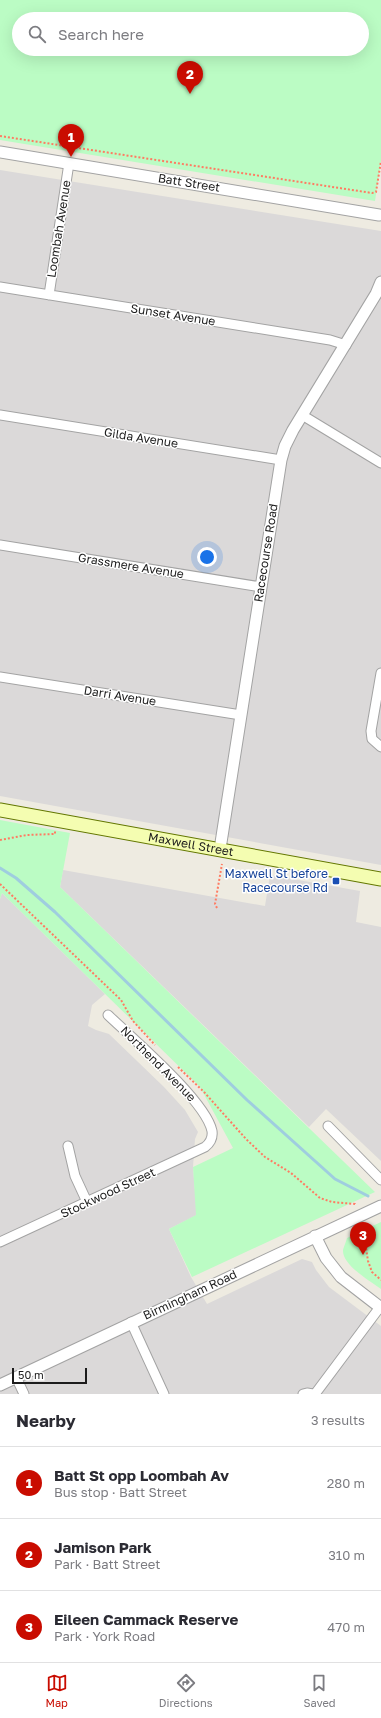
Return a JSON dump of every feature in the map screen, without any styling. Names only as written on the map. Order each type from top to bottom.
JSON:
[{"type":"main road","name":"Maxwell Street","points":[[0,810],[381,879]]},
{"type":"street","name":"Batt Street","points":[[0,152],[380,215]]},
{"type":"street","name":"Loombah Avenue","points":[[50,295],[69,163]]},
{"type":"street","name":"Racecourse Road","points":[[220,849],[281,460],[288,438],[380,286]]},
{"type":"street","name":"Sunset Avenue","points":[[0,287],[330,340],[346,344]]},
{"type":"street","name":"Gilda Avenue","points":[[0,415],[281,460]]},
{"type":"street","points":[[302,415],[381,464]]},
{"type":"street","name":"Grassmere Avenue","points":[[0,545],[261,587]]},
{"type":"street","points":[[381,673],[371,734],[374,742],[381,747]]},
{"type":"street","name":"Darri Avenue","points":[[0,677],[240,715]]},
{"type":"street","name":"Northend Avenue","points":[[108,1015],[194,1099],[211,1128],[211,1138]]},
{"type":"street","points":[[328,1126],[381,1180]]},
{"type":"street","name":"Stockwood Street","points":[[0,1242],[205,1147],[211,1138]]},
{"type":"street","points":[[68,1146],[75,1176],[87,1202]]},
{"type":"street","name":"Birmingham Road","points":[[0,1384],[381,1206]]},
{"type":"street","points":[[303,1394],[314,1394],[380,1307],[341,1277],[326,1258],[315,1236]]},
{"type":"street","points":[[131,1322],[164,1394]]},
{"type":"street","points":[[16,1377],[24,1394]]},
{"type":"path","points":[[0,136],[372,194],[376,192],[381,161]]},
{"type":"path","points":[[0,840],[55,834],[57,820]]},
{"type":"path","points":[[216,908],[215,904],[222,864]]},
{"type":"path","points":[[0,884],[121,1000],[133,1021],[159,1048]]},
{"type":"path","points":[[176,1065],[204,1092],[246,1139],[265,1157],[291,1173],[320,1198],[332,1202],[356,1204]]},
{"type":"path","points":[[365,1226],[363,1227],[368,1261],[372,1272],[381,1280]]},
{"type":"shaded area","points":[[0,170],[381,231],[381,865],[0,796]]},
{"type":"shaded area","points":[[63,870],[265,906],[270,875],[360,891],[356,922],[381,927],[381,1161],[326,1109],[309,1127],[60,887]]},
{"type":"shaded area","points":[[2,893],[105,994],[92,1005],[88,1026],[109,1034],[164,1087],[185,1110],[198,1132],[195,1139],[193,1167],[197,1215],[169,1229],[191,1277],[207,1304],[302,1259],[312,1262],[329,1287],[381,1326],[381,1394],[0,1394],[0,899]]},
{"type":"green space","points":[[0,0],[381,0],[381,161],[375,201],[0,140]]},
{"type":"green space","points":[[0,820],[70,833],[60,887],[375,1192],[192,1277],[169,1229],[196,1215],[193,1167],[233,1148],[200,1087],[2,893],[0,899]]},
{"type":"green space","points":[[381,1222],[381,1289],[352,1267],[344,1256],[343,1250],[347,1238]]},
{"type":"waterway","points":[[0,868],[16,878],[55,912],[247,1100],[335,1179],[368,1196]]},
{"type":"place","name":"Jamison Park","points":[[190,94]]},
{"type":"place","name":"Batt St opp Loombah Av","points":[[71,157]]},
{"type":"place","name":"Maxwell St before Racecourse Rd","points":[[336,881]]},
{"type":"place","name":"Eileen Cammack Reserve","points":[[363,1255]]}]
